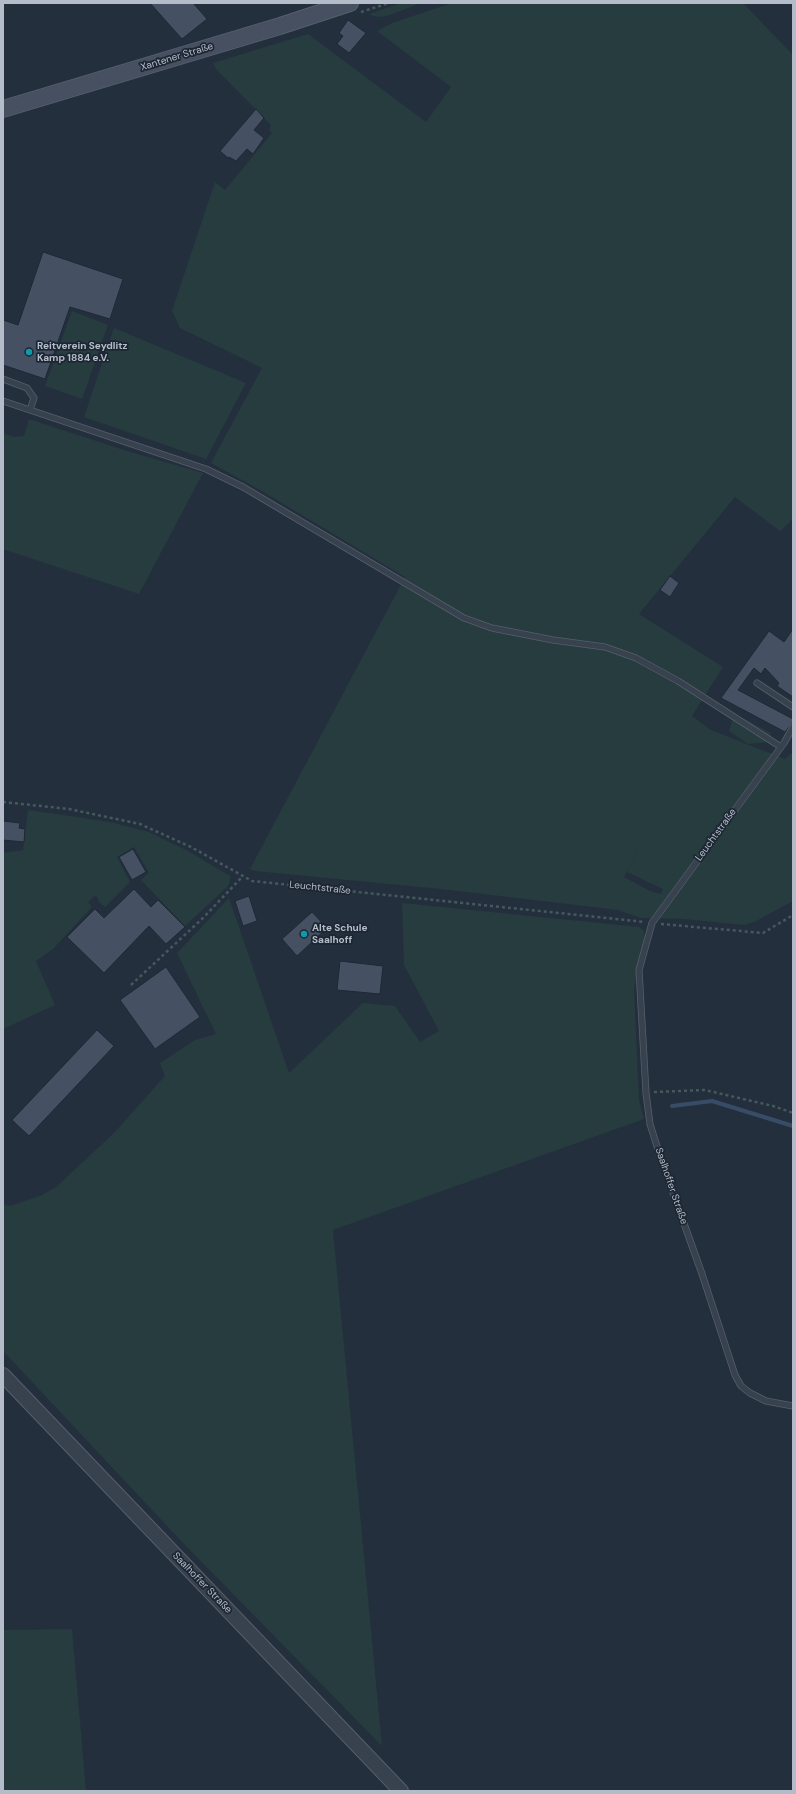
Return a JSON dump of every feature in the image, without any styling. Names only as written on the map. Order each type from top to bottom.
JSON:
[{"type":"main road","name":"Xantener Straße","points":[[3,109],[280,26],[350,3]]},
{"type":"street","name":"Saalhoffer Straße","points":[[3,1375],[401,1791]]},
{"type":"lane","points":[[3,378],[27,388],[34,398],[30,410]]},
{"type":"lane","points":[[3,401],[206,469],[243,487],[464,618],[492,628],[553,640],[605,647],[636,658],[678,681],[781,747]]},
{"type":"lane","points":[[757,683],[793,707]]},
{"type":"lane","name":"Leuchtstraße","points":[[652,923],[781,747],[793,727]]},
{"type":"lane","name":"Saalhoffer Straße","points":[[652,923],[639,970],[646,1093],[650,1124],[735,1375],[741,1386],[750,1393],[766,1401],[793,1406]]},
{"type":"path","name":"Leuchtstraße","points":[[3,802],[69,809],[140,824],[191,847],[252,881],[652,923],[762,933],[793,915]]},
{"type":"path","points":[[131,985],[203,918],[243,876]]},
{"type":"path","points":[[646,1093],[705,1090],[773,1106],[793,1113]]},
{"type":"green space","points":[[401,3],[421,3],[390,15],[380,17],[369,14]]},
{"type":"green space","points":[[452,3],[743,3],[793,55],[793,519],[780,531],[735,497],[639,614],[723,667],[692,716],[711,730],[785,759],[793,752],[793,901],[754,922],[744,925],[684,919],[641,918],[618,910],[441,889],[255,871],[250,869],[405,577],[262,491],[211,463],[262,368],[180,328],[172,311],[215,182],[225,190],[272,133],[269,130],[271,125],[216,69],[213,63],[308,34],[426,122],[451,87],[377,31],[392,23]],"holes":[[[646,835],[627,872],[663,889],[661,894],[650,891],[624,877]]]},
{"type":"green space","points":[[72,311],[108,325],[82,399],[45,386]]},
{"type":"green space","points":[[114,328],[246,383],[206,459],[84,417]]},
{"type":"green space","points":[[29,419],[127,451],[203,473],[139,594],[3,549],[3,433],[14,437],[24,436]]},
{"type":"green space","points":[[733,717],[741,717],[771,733],[770,742],[748,744],[729,731]]},
{"type":"green space","points":[[28,810],[110,822],[149,832],[188,851],[230,876],[230,882],[227,887],[185,926],[141,880],[149,873],[134,847],[117,857],[130,882],[105,907],[99,902],[96,895],[88,902],[92,907],[53,949],[36,961],[55,1005],[3,1029],[3,853],[23,850]]},
{"type":"green space","points":[[229,898],[289,1073],[363,1003],[395,1006],[420,1042],[439,1031],[404,965],[402,903],[639,927],[643,930],[645,936],[634,988],[639,1100],[644,1119],[333,1230],[382,1746],[183,1543],[3,1351],[3,1204],[10,1206],[42,1195],[56,1187],[113,1134],[165,1076],[160,1063],[195,1040],[216,1034],[177,953]]},
{"type":"green space","points":[[72,1629],[86,1791],[3,1791],[3,1630]]},
{"type":"building","points":[[150,3],[193,3],[207,19],[182,39]]},
{"type":"building","points":[[348,20],[366,33],[349,53],[337,44],[343,36],[339,33]]},
{"type":"building","points":[[256,109],[264,118],[254,130],[264,138],[253,154],[247,149],[236,161],[229,157],[228,158],[220,151]]},
{"type":"building","points":[[43,252],[123,279],[110,319],[70,307],[45,379],[3,365],[3,320],[18,325]]},
{"type":"building","points":[[670,576],[679,583],[670,597],[660,590]]},
{"type":"building","points":[[793,629],[793,697],[777,686],[779,683],[765,668],[761,674],[754,668],[738,690],[793,719],[793,722],[785,732],[721,698],[769,631],[784,642]]},
{"type":"building","points":[[3,821],[20,823],[19,828],[25,829],[24,842],[3,840]]},
{"type":"building","points":[[133,849],[146,872],[132,880],[119,857]]},
{"type":"building","points":[[134,889],[151,907],[158,900],[185,927],[166,944],[149,926],[104,973],[67,937],[95,909],[104,918]]},
{"type":"building","points":[[249,896],[257,921],[243,926],[235,901]]},
{"type":"building","name":"Alte Schule Saalhoff","points":[[312,912],[327,928],[297,956],[282,939]]},
{"type":"building","points":[[340,961],[383,966],[380,994],[337,990]]},
{"type":"building","points":[[166,967],[200,1017],[155,1049],[120,1000]]},
{"type":"building","points":[[97,1030],[114,1046],[29,1136],[12,1120]]},
{"type":"waterway","points":[[672,1106],[712,1101],[793,1126]]},
{"type":"place","name":"Reitverein Seydlitz Kamp 1884 e.V.","points":[[29,352]]},
{"type":"place","name":"Alte Schule Saalhoff","points":[[304,934]]}]
